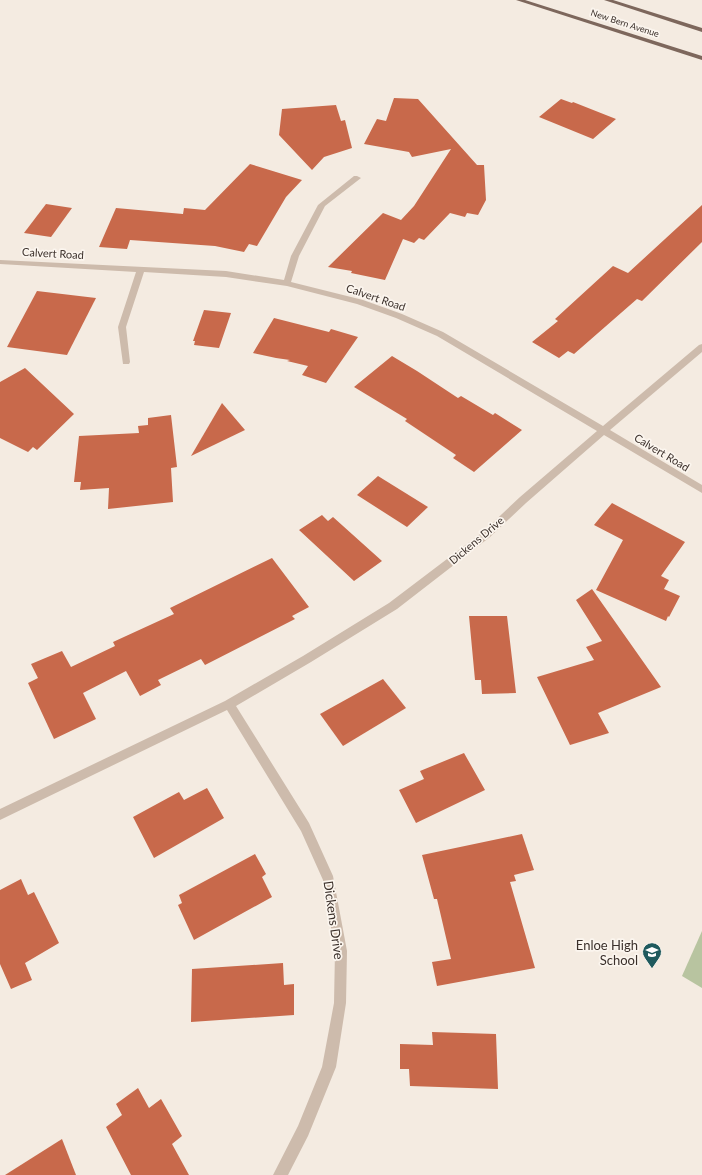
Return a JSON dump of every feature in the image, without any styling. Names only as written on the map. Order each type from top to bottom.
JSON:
[{"type":"main road","name":"New Bern Avenue","points":[[519,0],[702,58]]},
{"type":"main road","name":"New Bern Avenue","points":[[607,0],[702,30]]},
{"type":"street","points":[[287,283],[296,256],[322,205],[357,178]]},
{"type":"street","name":"Calvert Road","points":[[0,262],[226,274],[287,283],[360,302],[399,316],[440,334],[702,489]]},
{"type":"street","points":[[126,362],[122,327],[141,269]]},
{"type":"street","name":"Dickens Drive","points":[[0,814],[230,704],[393,606],[487,534],[522,500],[702,347]]},
{"type":"street","name":"Dickens Drive","points":[[230,704],[308,834],[329,880],[341,951],[340,1003],[329,1067],[303,1131],[280,1175]]},
{"type":"green space","points":[[702,931],[702,988],[682,976]]},
{"type":"building","points":[[394,98],[418,99],[477,165],[484,165],[486,200],[478,215],[467,213],[465,217],[450,213],[424,240],[419,238],[414,243],[403,239],[385,280],[351,273],[352,271],[328,267],[383,213],[401,220],[414,206],[451,149],[412,157],[409,152],[364,144],[377,119],[386,121]]},
{"type":"building","points":[[561,99],[572,103],[573,102],[616,119],[593,139],[539,117]]},
{"type":"building","points":[[336,105],[341,121],[345,120],[352,148],[324,157],[312,170],[279,135],[282,109]]},
{"type":"building","points":[[250,164],[302,180],[286,197],[257,246],[249,244],[244,252],[215,246],[130,240],[127,249],[99,247],[116,208],[183,214],[184,208],[205,210]]},
{"type":"building","points":[[46,204],[72,208],[51,237],[24,233]]},
{"type":"building","points":[[702,205],[702,242],[642,301],[637,299],[574,354],[568,351],[559,358],[532,342],[558,321],[555,319],[613,266],[628,273]]},
{"type":"building","points":[[37,291],[96,298],[67,355],[7,347]]},
{"type":"building","points":[[204,310],[231,313],[219,348],[194,345],[195,341],[193,341]]},
{"type":"building","points":[[274,318],[329,332],[331,329],[358,337],[326,383],[302,375],[308,366],[287,361],[290,360],[253,353]]},
{"type":"building","points":[[392,356],[458,398],[461,396],[493,415],[495,413],[522,430],[474,472],[453,458],[456,455],[405,421],[407,419],[354,387]]},
{"type":"building","points":[[25,368],[74,414],[37,450],[33,447],[28,452],[0,438],[0,382]]},
{"type":"building","points":[[222,403],[245,430],[191,456]]},
{"type":"building","points":[[171,415],[177,467],[171,468],[173,502],[108,509],[109,488],[80,490],[81,482],[74,482],[79,436],[139,433],[138,426],[148,425],[148,418]]},
{"type":"building","points":[[378,476],[428,507],[407,527],[357,495]]},
{"type":"building","points":[[612,503],[685,542],[661,576],[669,580],[664,589],[680,596],[666,621],[596,590],[623,540],[594,525]]},
{"type":"building","points":[[322,515],[328,521],[333,517],[382,561],[354,581],[299,530]]},
{"type":"building","points":[[272,558],[309,607],[292,616],[295,619],[205,665],[201,659],[158,680],[161,685],[140,696],[126,671],[83,693],[96,719],[54,739],[28,683],[38,678],[31,664],[62,651],[71,667],[115,646],[113,642],[174,614],[170,608]]},
{"type":"building","points":[[592,589],[661,687],[598,713],[609,733],[570,745],[537,677],[594,660],[586,647],[602,641],[576,600]]},
{"type":"building","points":[[469,616],[507,616],[516,693],[482,694],[481,680],[475,680]]},
{"type":"building","points":[[383,679],[406,708],[343,746],[320,714]]},
{"type":"building","points":[[464,753],[485,790],[416,823],[399,790],[424,779],[420,771]]},
{"type":"building","points":[[207,788],[224,818],[154,858],[133,817],[179,792],[184,800]]},
{"type":"building","points":[[522,834],[534,870],[514,875],[516,881],[510,882],[535,968],[437,986],[432,962],[451,959],[437,899],[434,899],[422,855]]},
{"type":"building","points":[[255,854],[266,874],[262,877],[272,897],[194,940],[178,905],[182,903],[179,895]]},
{"type":"building","points":[[21,879],[28,895],[34,892],[59,943],[25,963],[32,980],[11,989],[0,964],[0,890]]},
{"type":"building","points":[[283,963],[284,985],[294,984],[294,1015],[191,1022],[192,969]]},
{"type":"building","points":[[432,1032],[496,1034],[498,1089],[410,1086],[409,1069],[400,1069],[400,1044],[433,1045]]},
{"type":"building","points":[[138,1088],[149,1108],[161,1099],[182,1136],[172,1144],[189,1175],[131,1175],[106,1127],[122,1115],[116,1104]]},
{"type":"building","points":[[62,1139],[76,1175],[5,1175]]},
{"type":"place","name":"Enloe High School","points":[[652,969]]}]
